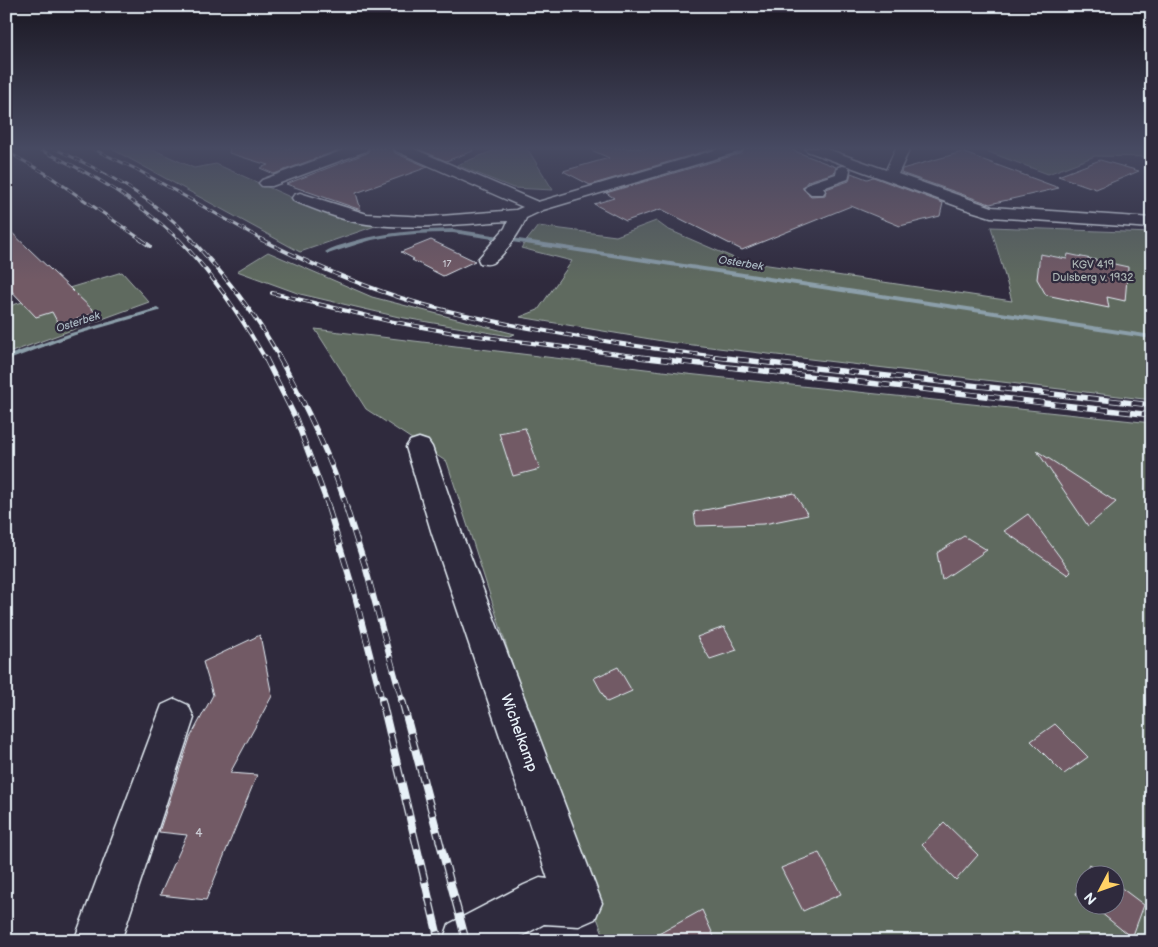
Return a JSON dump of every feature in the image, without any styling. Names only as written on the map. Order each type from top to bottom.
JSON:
[{"type":"street","points":[[503,192],[537,207]]},
{"type":"street","points":[[300,198],[326,208],[366,219],[428,222],[519,215],[537,207],[587,192]]},
{"type":"street","points":[[934,192],[991,212],[1152,223]]},
{"type":"street","points":[[487,259],[505,241],[519,215]]},
{"type":"street","name":"Wichelkamp","points":[[419,447],[447,534],[579,903],[540,901],[466,941]]},
{"type":"street","points":[[97,941],[174,718]]},
{"type":"green space","points":[[191,192],[279,192],[324,212],[381,224],[300,252]]},
{"type":"green space","name":"KGV 419 Dulsberg v. 1932","points":[[656,221],[667,229],[741,261],[1012,301],[991,227],[1152,233],[1152,400],[668,342],[520,317],[538,310],[572,261],[521,248],[538,226],[616,236]]},
{"type":"green space","points":[[268,252],[372,297],[515,334],[509,336],[399,317],[300,294],[237,271]]},
{"type":"green space","points":[[122,272],[149,302],[6,354],[6,307]]},
{"type":"green space","points":[[315,329],[687,374],[1152,423],[1152,941],[606,941],[581,877],[447,462],[366,409]]},
{"type":"building","points":[[310,192],[358,192],[356,193],[361,210]]},
{"type":"building","points":[[807,192],[811,196],[825,195],[825,192],[914,192],[943,203],[940,216],[900,226],[851,206],[742,250],[661,209],[626,221],[594,204],[614,198],[606,193]]},
{"type":"building","points":[[956,192],[1041,192],[990,204]]},
{"type":"building","points":[[6,227],[96,313],[59,325],[52,312],[36,317],[6,285]]},
{"type":"building","points":[[431,240],[475,261],[443,276],[401,252]]},
{"type":"building","points":[[1040,254],[1067,259],[1068,254],[1128,267],[1125,301],[1107,297],[1109,308],[1046,295],[1037,279]]},
{"type":"building","points":[[525,428],[540,469],[513,476],[499,433]]},
{"type":"building","points":[[1037,451],[1116,502],[1088,526]]},
{"type":"building","points":[[794,493],[808,515],[764,524],[696,526],[694,512]]},
{"type":"building","points":[[1028,514],[1071,572],[1068,575],[1004,531]]},
{"type":"building","points":[[964,536],[987,550],[942,580],[937,553]]},
{"type":"building","points":[[724,627],[737,650],[710,659],[697,637]]},
{"type":"building","points":[[260,635],[272,696],[230,773],[257,775],[206,900],[160,895],[187,835],[159,832],[190,738],[213,695],[203,662]]},
{"type":"building","points":[[618,667],[632,691],[607,702],[594,678]]},
{"type":"building","points":[[1055,724],[1088,757],[1064,774],[1031,741]]},
{"type":"building","points":[[944,822],[978,855],[956,880],[922,845]]},
{"type":"building","points":[[819,853],[841,894],[803,911],[781,868]]},
{"type":"building","points":[[1126,892],[1144,905],[1132,938],[1102,914],[1126,914]]},
{"type":"building","points":[[702,910],[716,941],[646,941]]},
{"type":"waterway","name":"Osterbek","points":[[328,252],[389,235],[453,231],[1152,337]]},
{"type":"waterway","name":"Osterbek","points":[[6,359],[73,334],[157,310]]},
{"type":"railway","points":[[73,192],[142,240]]},
{"type":"railway","points":[[118,192],[146,212],[179,240]]},
{"type":"railway","points":[[135,192],[178,225],[193,240]]},
{"type":"railway","points":[[177,192],[263,240]]},
{"type":"railway","points":[[140,239],[150,246]]},
{"type":"railway","points":[[191,239],[239,296],[280,358]]},
{"type":"railway","points":[[260,239],[355,282],[394,296],[440,309],[570,335],[648,348],[727,358]]},
{"type":"railway","points":[[179,240],[203,266],[225,296],[265,358]]},
{"type":"railway","points":[[272,293],[389,321],[454,333],[650,358]]},
{"type":"railway","points":[[265,357],[296,419],[329,508]]},
{"type":"railway","points":[[279,357],[317,431],[347,508]]},
{"type":"railway","points":[[639,357],[1152,415]]},
{"type":"railway","points":[[716,357],[1152,405]]},
{"type":"railway","points":[[328,507],[354,592],[382,701]]},
{"type":"railway","points":[[346,507],[365,566],[402,701]]},
{"type":"railway","points":[[382,700],[439,941]]},
{"type":"railway","points":[[402,700],[466,941]]}]
